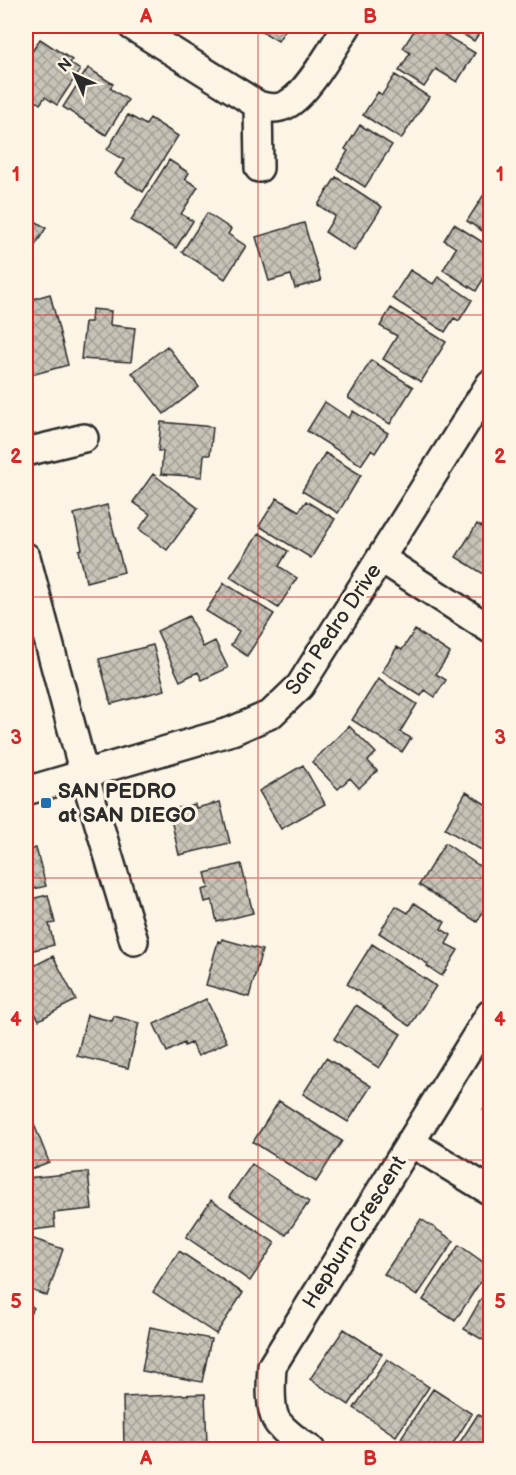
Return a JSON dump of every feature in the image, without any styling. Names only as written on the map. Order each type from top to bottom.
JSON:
[{"type":"street","points":[[132,26],[258,105],[270,109],[286,105],[306,87],[347,26]]},
{"type":"street","points":[[258,105],[259,168]]},
{"type":"street","name":"San Pedro Drive","points":[[26,790],[232,731],[271,714],[300,686],[490,384]]},
{"type":"street","points":[[26,452],[84,438]]},
{"type":"street","points":[[26,556],[84,774],[134,941]]},
{"type":"street","points":[[382,559],[490,629]]},
{"type":"street","name":"Hepburn Crescent","points":[[311,1449],[276,1421],[271,1392],[272,1366],[490,1014]]},
{"type":"street","points":[[410,1142],[490,1191]]},
{"type":"building","points":[[253,26],[288,26],[278,41]]},
{"type":"building","points":[[417,26],[430,26],[475,53],[457,82],[436,69],[424,87],[399,71],[410,53],[403,48]]},
{"type":"building","points":[[449,26],[484,26],[474,41]]},
{"type":"building","points":[[40,39],[72,60],[70,63],[80,70],[57,105],[45,97],[40,104],[26,94],[26,61]]},
{"type":"building","points":[[88,68],[113,84],[110,88],[128,100],[106,135],[63,107]]},
{"type":"building","points":[[395,75],[429,97],[401,139],[363,115],[378,92],[382,95]]},
{"type":"building","points":[[128,115],[146,125],[150,118],[178,136],[143,192],[115,174],[124,160],[107,150]]},
{"type":"building","points":[[360,125],[392,145],[365,187],[337,169],[348,151],[345,149]]},
{"type":"building","points":[[169,160],[189,173],[185,179],[198,187],[181,214],[193,221],[176,248],[131,220]]},
{"type":"building","points":[[336,177],[382,207],[354,251],[325,232],[335,216],[318,205]]},
{"type":"building","points":[[490,185],[490,236],[467,221]]},
{"type":"building","points":[[207,213],[231,229],[228,234],[246,246],[225,279],[182,252]]},
{"type":"building","points":[[26,215],[46,228],[26,260]]},
{"type":"building","points":[[304,223],[321,281],[295,288],[291,275],[269,281],[256,237]]},
{"type":"building","points":[[454,224],[490,247],[490,268],[476,291],[443,270],[456,248],[444,240]]},
{"type":"building","points":[[410,270],[433,284],[438,277],[472,300],[459,321],[454,318],[445,332],[392,298]]},
{"type":"building","points":[[50,294],[68,365],[31,375],[26,355],[26,301]]},
{"type":"building","points":[[391,308],[446,342],[421,382],[383,359],[397,336],[380,326]]},
{"type":"building","points":[[92,309],[111,311],[110,325],[135,328],[131,362],[81,359],[85,322],[91,322]]},
{"type":"building","points":[[167,346],[199,387],[164,414],[132,373]]},
{"type":"building","points":[[371,360],[413,387],[390,424],[348,398]]},
{"type":"building","points":[[325,402],[349,418],[353,411],[388,433],[375,453],[371,450],[361,465],[307,431]]},
{"type":"building","points":[[161,422],[213,427],[210,455],[204,455],[202,477],[161,474],[163,451],[158,451]]},
{"type":"building","points":[[325,453],[361,475],[338,513],[302,491]]},
{"type":"building","points":[[153,474],[198,508],[167,550],[139,529],[150,514],[133,502]]},
{"type":"building","points":[[277,498],[299,511],[306,501],[335,519],[311,558],[259,526]]},
{"type":"building","points":[[107,505],[124,572],[86,582],[74,514]]},
{"type":"building","points":[[490,514],[490,578],[456,557],[477,524],[482,527]]},
{"type":"building","points":[[259,533],[288,551],[279,566],[297,578],[278,608],[230,577]]},
{"type":"building","points":[[224,583],[274,614],[247,656],[231,645],[239,631],[206,611]]},
{"type":"building","points":[[189,616],[203,647],[215,641],[228,668],[202,680],[198,672],[180,681],[157,631]]},
{"type":"building","points":[[415,630],[450,653],[436,674],[446,680],[435,697],[425,690],[421,696],[382,672],[397,647],[402,650]]},
{"type":"building","points":[[153,645],[165,690],[111,704],[99,659]]},
{"type":"building","points":[[378,679],[417,704],[400,732],[411,738],[402,752],[352,720]]},
{"type":"building","points":[[349,726],[376,753],[368,761],[377,771],[359,788],[350,778],[338,789],[312,762]]},
{"type":"building","points":[[303,765],[325,804],[281,829],[259,791]]},
{"type":"building","points":[[466,792],[490,807],[490,855],[445,829]]},
{"type":"building","points":[[220,802],[230,843],[179,855],[169,810],[195,804],[196,808]]},
{"type":"building","points":[[445,843],[490,873],[490,900],[477,922],[419,885]]},
{"type":"building","points":[[36,848],[46,886],[26,891],[26,851]]},
{"type":"building","points":[[241,864],[253,913],[217,922],[212,900],[205,902],[202,890],[209,888],[205,873]]},
{"type":"building","points":[[48,895],[55,923],[49,924],[54,945],[26,952],[26,900]]},
{"type":"building","points":[[414,903],[445,922],[441,929],[451,935],[446,944],[458,950],[442,976],[427,966],[428,964],[379,933],[396,906],[408,913]]},
{"type":"building","points":[[222,939],[262,950],[249,997],[206,985],[218,941],[221,942]]},
{"type":"building","points":[[372,944],[436,986],[410,1026],[347,984]]},
{"type":"building","points":[[53,956],[76,1000],[39,1020],[26,997],[26,970]]},
{"type":"building","points":[[206,999],[227,1042],[198,1056],[191,1043],[185,1046],[184,1043],[167,1052],[154,1024]]},
{"type":"building","points":[[356,1005],[401,1034],[379,1068],[334,1039]]},
{"type":"building","points":[[87,1015],[112,1021],[114,1016],[139,1023],[128,1068],[77,1056]]},
{"type":"building","points":[[326,1058],[371,1086],[348,1122],[303,1094]]},
{"type":"building","points":[[490,1099],[490,1115],[483,1110]]},
{"type":"building","points":[[279,1101],[342,1141],[316,1182],[253,1142]]},
{"type":"building","points":[[30,1114],[49,1162],[26,1171],[26,1116]]},
{"type":"building","points":[[252,1164],[309,1202],[286,1235],[229,1197]]},
{"type":"building","points":[[88,1172],[92,1209],[54,1213],[55,1227],[26,1231],[26,1178]]},
{"type":"building","points":[[211,1200],[275,1243],[250,1281],[186,1237]]},
{"type":"building","points":[[421,1219],[454,1241],[417,1296],[384,1274]]},
{"type":"building","points":[[28,1237],[63,1249],[47,1296],[26,1288]]},
{"type":"building","points":[[459,1245],[490,1267],[455,1321],[423,1300]]},
{"type":"building","points":[[179,1251],[243,1293],[216,1334],[153,1292]]},
{"type":"building","points":[[490,1283],[490,1344],[464,1329]]},
{"type":"building","points":[[26,1302],[34,1308],[26,1320]]},
{"type":"building","points":[[150,1327],[211,1339],[202,1382],[142,1371]]},
{"type":"building","points":[[344,1329],[382,1354],[349,1405],[310,1379]]},
{"type":"building","points":[[387,1359],[429,1387],[396,1436],[354,1408]]},
{"type":"building","points":[[433,1389],[472,1414],[449,1450],[420,1450],[401,1438]]},
{"type":"building","points":[[205,1394],[207,1444],[124,1448],[123,1397]]},
{"type":"building","points":[[478,1414],[490,1422],[490,1450],[455,1450]]},
{"type":"place","name":"SAN PEDRO at SAN DIEGO","points":[[46,803]]}]
